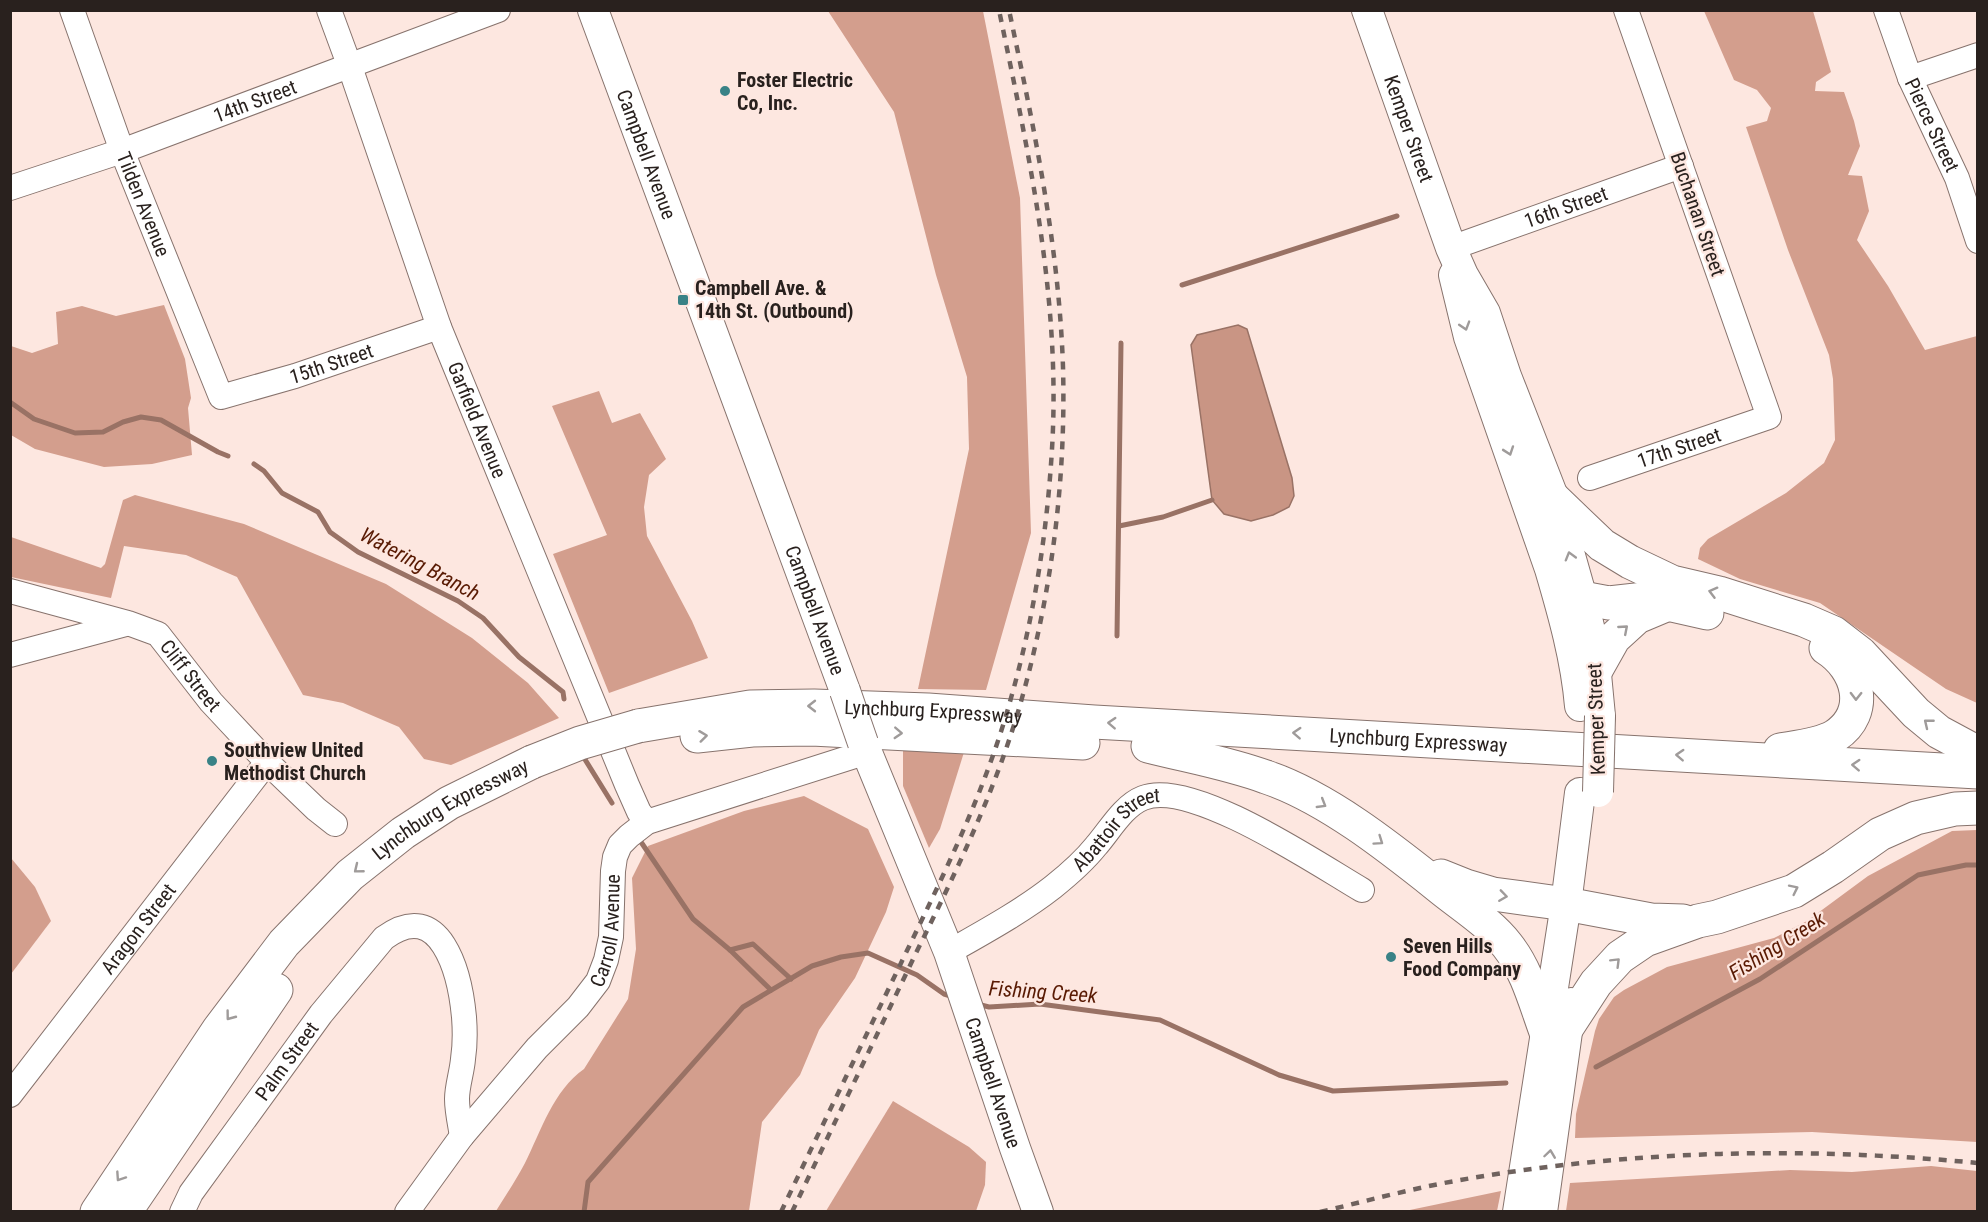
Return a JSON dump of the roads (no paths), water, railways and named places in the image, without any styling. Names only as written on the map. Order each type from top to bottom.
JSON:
[{"type":"highway","points":[[1554,499],[1602,545],[1630,562],[1670,593],[1802,638],[1828,649],[1840,659],[1856,683],[1855,710],[1848,725],[1833,737],[1812,744],[1738,758]]},
{"type":"highway","points":[[1572,600],[1613,585],[1670,593],[1719,593],[1804,620],[1834,633],[1860,653],[1916,713],[1939,732],[1977,753]]},
{"type":"highway","points":[[1596,670],[1614,638],[1637,617],[1670,593]]},
{"type":"highway","name":"Lynchburg Expressway","points":[[97,1212],[219,1029],[284,943],[350,875],[403,833],[449,803],[536,771],[594,760],[642,736],[750,707],[826,706],[950,711],[1094,722],[1977,772]]},
{"type":"highway","name":"Lynchburg Expressway","points":[[642,736],[692,737],[752,730],[812,729],[1977,793]]},
{"type":"highway","points":[[1148,746],[1268,777],[1311,797],[1350,821],[1408,862],[1492,929],[1507,945],[1557,1029],[1620,957],[1645,940],[1794,891],[1880,834],[1916,818],[1955,809],[1977,808]]},
{"type":"highway","name":"Lynchburg Expressway","points":[[125,1212],[291,967],[359,896],[406,858],[448,828],[493,803],[536,771]]},
{"type":"highway","points":[[1408,862],[1466,886],[1493,894],[1651,920],[1698,921]]},
{"type":"highway","points":[[147,1212],[182,1126]]},
{"type":"main road","name":"Campbell Avenue","points":[[594,10],[865,747],[952,963],[1038,1212]]},
{"type":"main road","name":"Kemper Street","points":[[1367,10],[1451,248],[1463,275],[1485,313],[1506,376],[1554,499],[1572,600],[1579,688],[1591,717]]},
{"type":"main road","name":"Kemper Street","points":[[1451,248],[1454,277],[1463,319],[1550,569],[1572,600],[1593,643],[1596,670],[1591,717],[1589,792],[1576,906],[1557,1029],[1518,1212]]},
{"type":"main road","name":"Kemper Street","points":[[1542,1212],[1557,1029]]},
{"type":"street","name":"Tilden Avenue","points":[[72,10],[122,151],[221,397]]},
{"type":"street","name":"Garfield Avenue","points":[[329,10],[439,327],[627,785],[639,812],[647,822]]},
{"type":"street","name":"14th Street","points":[[10,188],[122,151],[498,10]]},
{"type":"street","name":"Buchanan Street","points":[[1626,10],[1770,417]]},
{"type":"street","name":"Pierce Street","points":[[1886,10],[1910,78],[1957,178],[1977,241]]},
{"type":"street","points":[[1910,78],[1977,55]]},
{"type":"street","name":"16th Street","points":[[1451,248],[1681,166]]},
{"type":"street","name":"15th Street","points":[[221,397],[295,376],[439,327]]},
{"type":"street","name":"17th Street","points":[[1590,478],[1770,417]]},
{"type":"street","name":"Cliff Street","points":[[10,591],[128,623],[158,634],[211,702],[267,762],[335,824]]},
{"type":"street","points":[[10,654],[128,623]]},
{"type":"street","name":"Carroll Avenue","points":[[407,1212],[462,1136],[537,1048],[578,1007],[598,981],[611,937],[615,857],[620,845],[647,822],[865,747]]},
{"type":"street","name":"Aragon Street","points":[[10,1095],[267,762]]},
{"type":"street","name":"Abattoir Street","points":[[952,963],[1004,920],[1053,887],[1094,849],[1130,805],[1145,797],[1163,795],[1185,798],[1228,814],[1271,836],[1362,890]]},
{"type":"street","name":"Palm Street","points":[[182,1212],[191,1193],[321,1014],[384,938],[395,930],[409,925],[425,927],[435,934],[446,946],[452,962],[464,1017],[464,1059],[457,1098],[462,1136]]},
{"type":"waterway","points":[[1182,285],[1397,216]]},
{"type":"waterway","points":[[1117,636],[1121,343]]},
{"type":"waterway","name":"Watering Branch","points":[[10,402],[34,419],[75,433],[103,432],[123,422],[141,417],[161,420],[228,456]]},
{"type":"waterway","name":"Watering Branch","points":[[254,464],[264,471],[282,493],[318,512],[330,532],[358,552],[458,601],[483,618],[519,657],[563,692],[564,699]]},
{"type":"waterway","points":[[1119,526],[1163,517],[1212,500]]},
{"type":"waterway","name":"Watering Branch","points":[[581,753],[612,803]]},
{"type":"waterway","name":"Watering Branch","points":[[641,842],[693,919],[730,950],[771,990]]},
{"type":"waterway","name":"Fishing Creek","points":[[1596,1067],[1760,979],[1918,875],[1966,865],[1978,865]]},
{"type":"waterway","name":"Watering Branch","points":[[730,950],[753,944],[791,979]]},
{"type":"waterway","name":"Fishing Creek","points":[[584,1212],[588,1182],[743,1007],[812,966],[841,957],[868,953],[917,975],[944,994],[954,997]]},
{"type":"waterway","name":"Fishing Creek","points":[[977,1004],[989,1007],[1040,1004],[1160,1020],[1279,1075],[1333,1091],[1506,1083]]},
{"type":"railway","points":[[781,1212],[963,832],[1001,732],[1033,606],[1047,512],[1052,449],[1054,393],[1052,338],[1040,228],[999,10]]},
{"type":"railway","points":[[792,1212],[946,892],[988,797],[1022,698],[1049,576],[1062,451],[1061,322],[1044,187],[1009,10]]},
{"type":"railway","points":[[1320,1212],[1444,1183],[1510,1172],[1643,1158],[1777,1153],[1844,1154],[1978,1163]]},
{"type":"place","name":"Foster Electric Co, Inc.","points":[[725,91]]},
{"type":"place","name":"Campbell Ave. & 14th St. (Outbound)","points":[[683,300]]},
{"type":"place","name":"Southview United Methodist Church","points":[[212,761]]},
{"type":"place","name":"Seven Hills Food Company","points":[[1391,957]]}]
